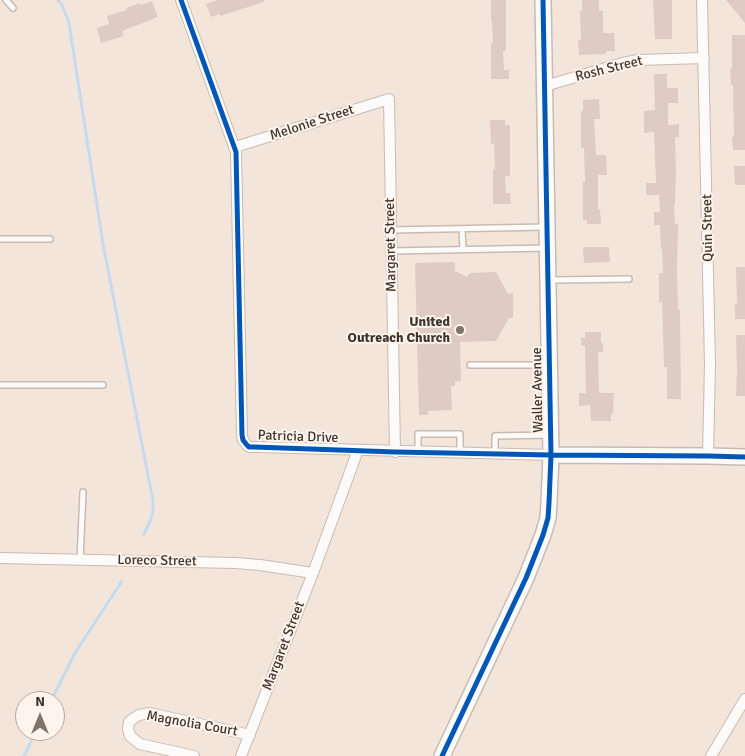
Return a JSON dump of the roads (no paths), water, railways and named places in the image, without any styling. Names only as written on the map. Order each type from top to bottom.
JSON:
[{"type":"street","name":"Patricia Drive","points":[[181,0],[236,147],[242,425],[243,440],[249,447],[395,452],[745,457]]},
{"type":"street","name":"Waller Avenue","points":[[442,756],[526,578],[548,518],[551,455],[543,0]]},
{"type":"street","name":"Quin Street","points":[[702,0],[710,364],[708,456]]},
{"type":"street","name":"Rosh Street","points":[[545,86],[632,61],[704,58]]},
{"type":"street","name":"Melonie Street","points":[[236,147],[388,99]]},
{"type":"street","name":"Margaret Street","points":[[388,99],[395,452]]},
{"type":"street","name":"Margaret Street","points":[[241,756],[313,574],[358,450]]},
{"type":"street","name":"Loreco Street","points":[[0,558],[235,563],[313,574]]},
{"type":"street","points":[[711,756],[745,699]]},
{"type":"street","name":"Magnolia Court","points":[[194,756],[140,744],[130,736],[128,729],[130,722],[139,715],[149,713],[250,735]]},
{"type":"lane","points":[[6,0],[13,8]]},
{"type":"lane","points":[[391,230],[547,227]]},
{"type":"lane","points":[[462,229],[463,250]]},
{"type":"lane","points":[[0,239],[50,239]]},
{"type":"lane","points":[[391,251],[547,248]]},
{"type":"lane","points":[[548,280],[629,279]]},
{"type":"lane","points":[[470,365],[549,365]]},
{"type":"lane","points":[[0,385],[103,385]]},
{"type":"lane","points":[[418,452],[418,434],[460,434],[460,453]]},
{"type":"lane","points":[[495,454],[495,436],[550,435]]},
{"type":"lane","points":[[80,560],[82,492]]},
{"type":"waterway","points":[[58,0],[69,23],[103,244],[153,501],[151,519],[144,534]]},
{"type":"waterway","points":[[56,691],[75,653],[122,581]]},
{"type":"waterway","points":[[24,756],[31,741]]},
{"type":"place","name":"United Outreach Church","points":[[460,330]]}]
